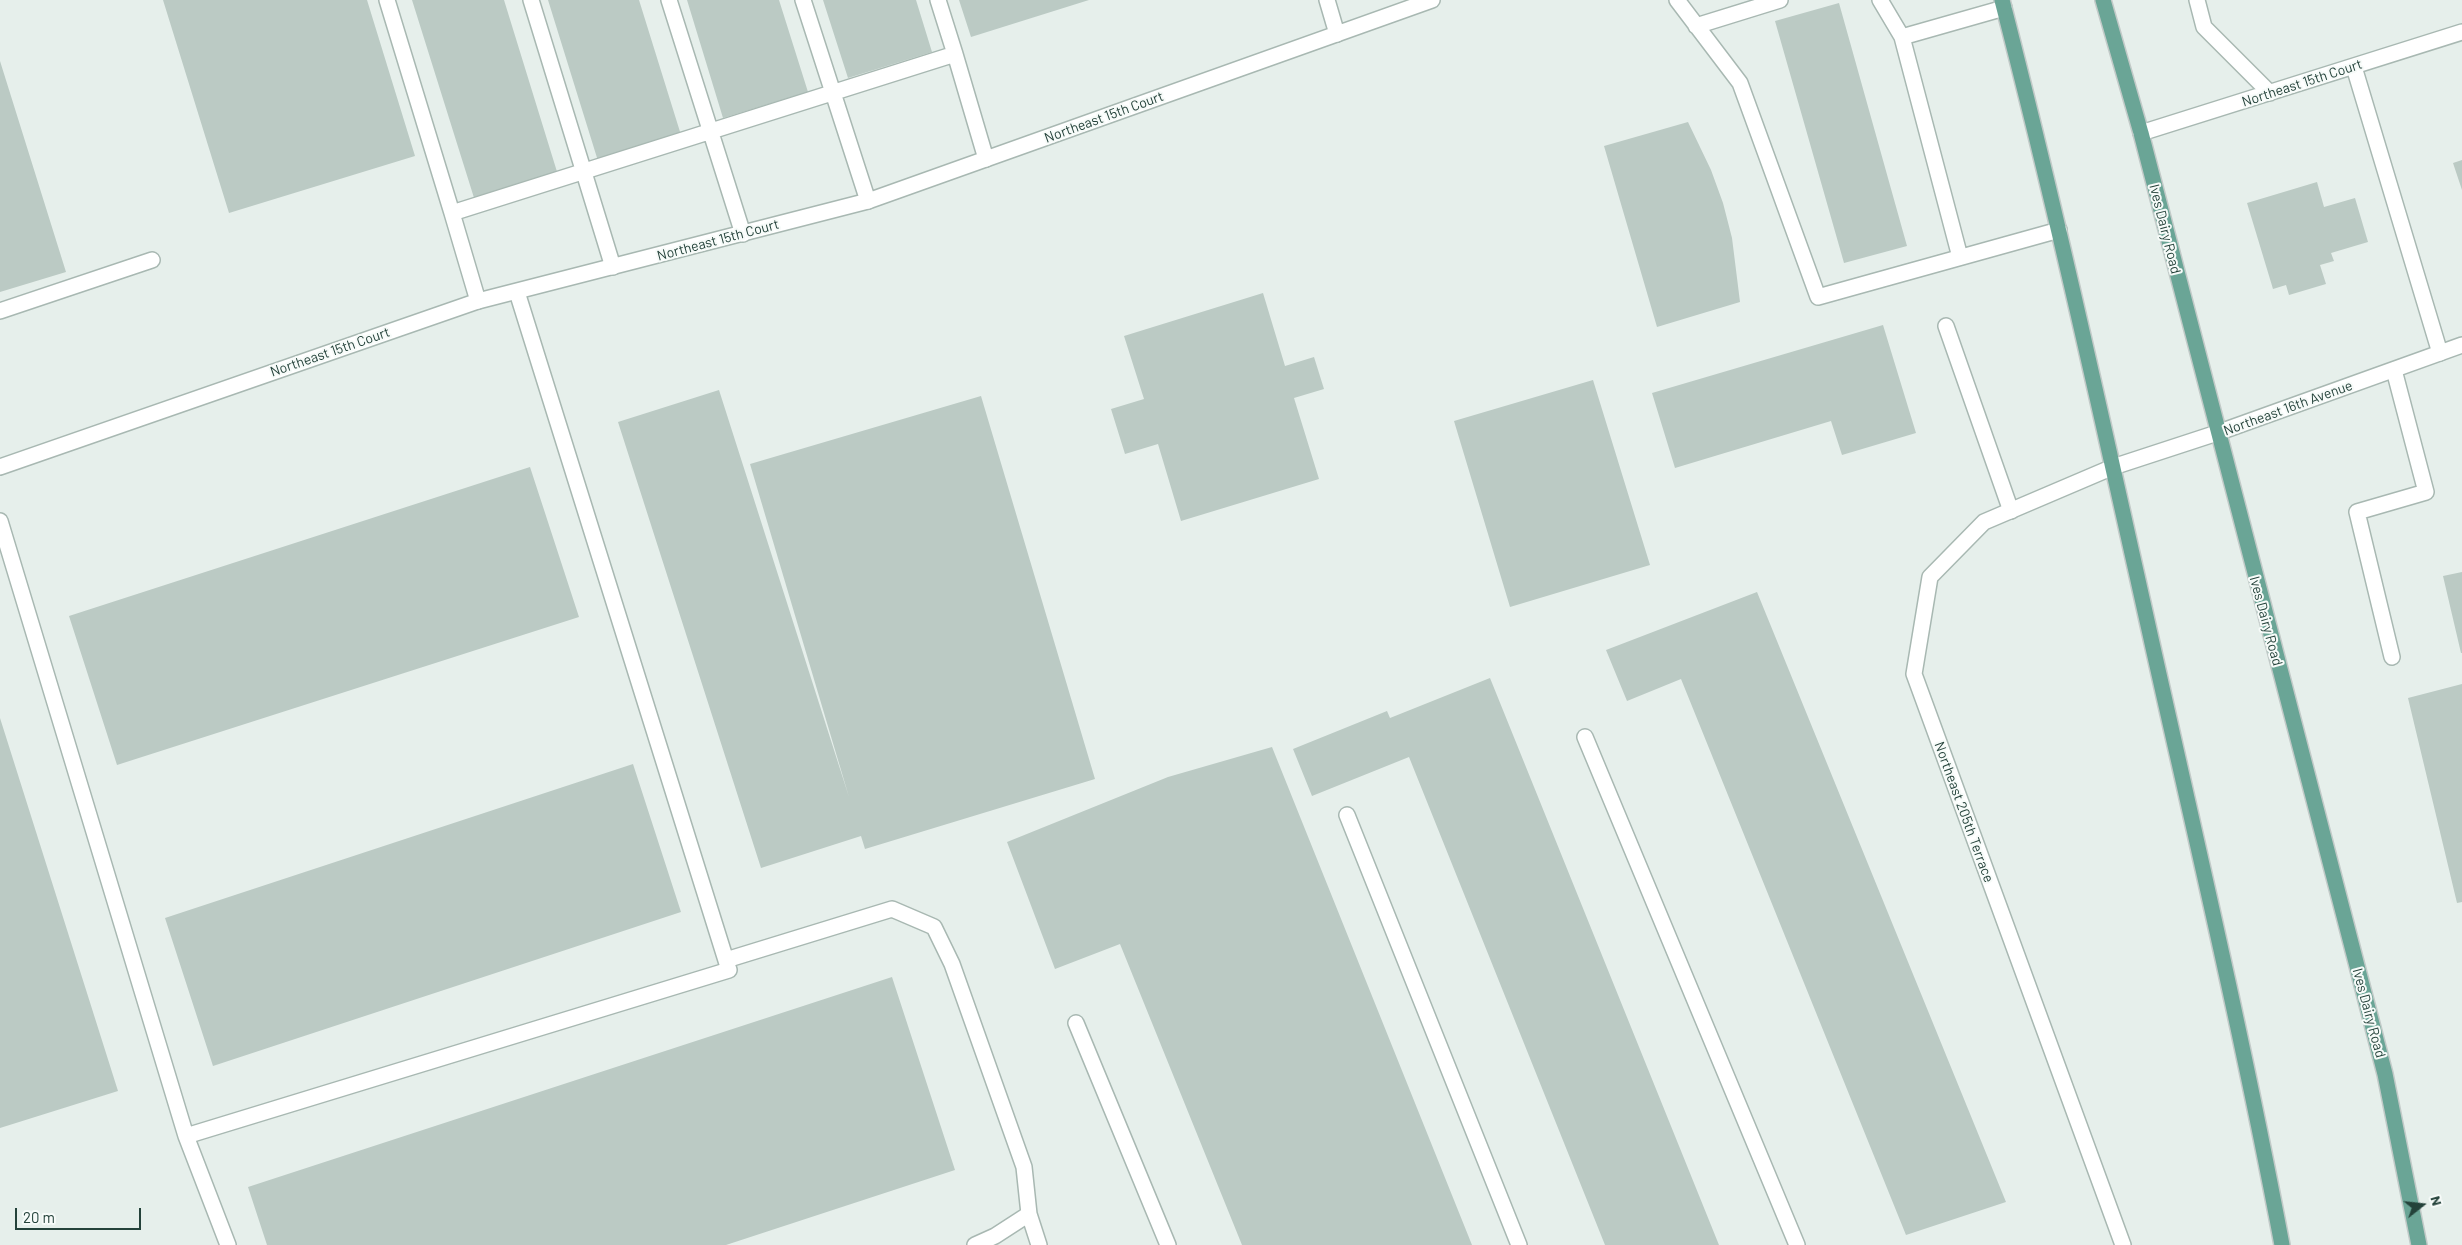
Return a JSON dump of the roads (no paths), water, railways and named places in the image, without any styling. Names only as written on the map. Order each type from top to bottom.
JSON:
[{"type":"main road","name":"Ives Dairy Road","points":[[2103,0],[2140,133],[2385,1074],[2419,1245]]},
{"type":"main road","points":[[2003,4],[2059,230],[2113,467],[2254,1096],[2282,1245]]},
{"type":"street","points":[[387,0],[478,301]]},
{"type":"street","points":[[531,0],[613,267]]},
{"type":"street","points":[[669,0],[743,234]]},
{"type":"street","points":[[803,0],[868,201]]},
{"type":"street","points":[[938,0],[986,159]]},
{"type":"street","points":[[1327,0],[1337,34]]},
{"type":"street","name":"Northeast 15th Court","points":[[0,467],[478,301],[868,201],[1432,0]]},
{"type":"street","points":[[1676,0],[1740,83],[1818,297],[2059,230]]},
{"type":"street","points":[[1696,26],[1780,0]]},
{"type":"street","points":[[1880,0],[1902,37],[1960,257]]},
{"type":"street","points":[[2197,0],[2204,27],[2270,93]]},
{"type":"street","points":[[1902,37],[2003,4]]},
{"type":"street","name":"Northeast 15th Court","points":[[2140,133],[2462,32]]},
{"type":"street","points":[[452,213],[955,54]]},
{"type":"street","points":[[2354,67],[2440,352]]},
{"type":"street","points":[[0,311],[152,260]]},
{"type":"street","points":[[186,1136],[729,970],[517,292]]},
{"type":"street","points":[[1946,326],[2010,511]]},
{"type":"street","name":"Northeast 16th Avenue","points":[[2113,467],[2217,433],[2462,345]]},
{"type":"street","points":[[2392,657],[2357,512],[2426,492],[2394,370]]},
{"type":"street","name":"Northeast 205th Terrace","points":[[2113,467],[1984,522],[1930,577],[1914,674],[2123,1245]]},
{"type":"street","points":[[0,521],[186,1136],[228,1245]]},
{"type":"street","points":[[1585,737],[1797,1245]]},
{"type":"street","points":[[1347,815],[1519,1245]]},
{"type":"street","points":[[726,960],[892,909],[934,926],[952,964],[1024,1167],[1029,1214],[1039,1245]]},
{"type":"street","points":[[1076,1023],[1168,1245]]},
{"type":"street","points":[[975,1245],[995,1236],[1029,1214]]}]
